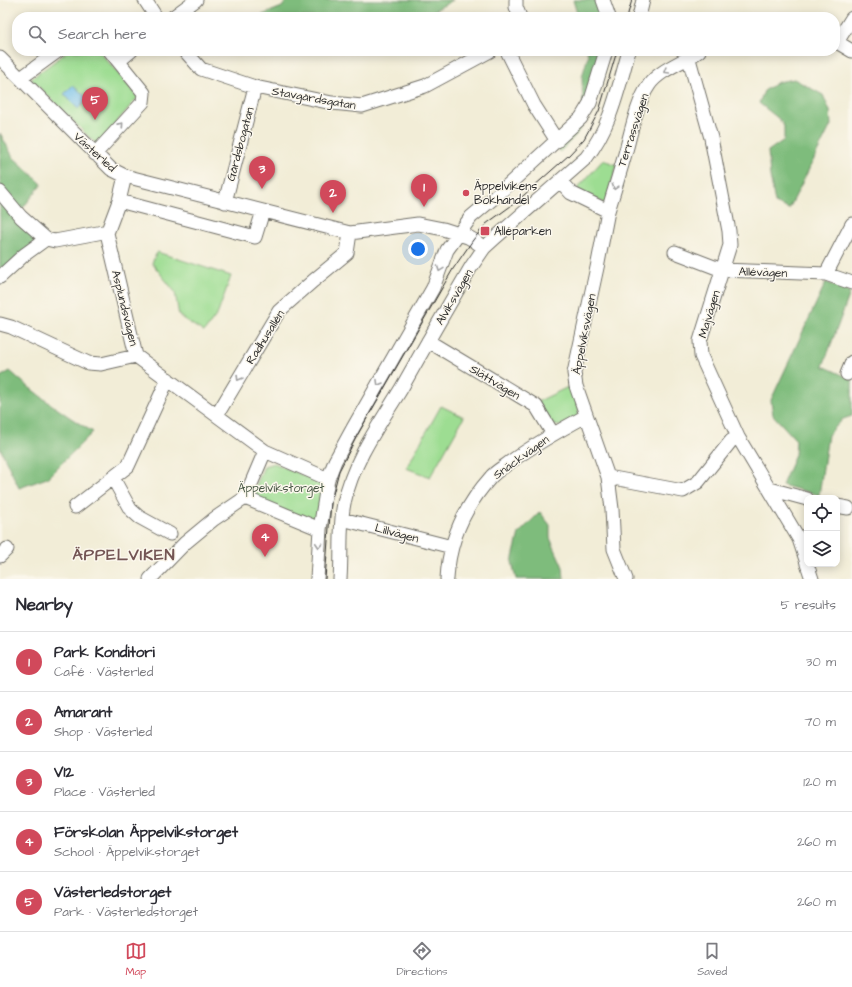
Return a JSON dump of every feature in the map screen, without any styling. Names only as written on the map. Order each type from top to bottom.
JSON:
[{"type":"street","points":[[145,0],[153,12]]},
{"type":"street","points":[[180,12],[196,0]]},
{"type":"street","points":[[516,0],[518,12]]},
{"type":"street","points":[[603,0],[607,12]]},
{"type":"street","points":[[640,12],[644,0]]},
{"type":"street","points":[[840,35],[852,18]]},
{"type":"street","points":[[840,44],[852,51]]},
{"type":"street","points":[[21,78],[51,56]]},
{"type":"street","points":[[95,154],[143,102],[144,93],[114,56]]},
{"type":"street","points":[[119,61],[125,56]]},
{"type":"street","name":"Stavgårdsgatan","points":[[189,56],[201,69],[255,87],[332,104],[362,106],[425,86],[481,56]]},
{"type":"street","points":[[510,56],[534,105],[557,141]]},
{"type":"street","name":"Alviksvägen","points":[[317,579],[320,529],[328,479],[335,461],[433,288],[447,250],[471,216],[496,196],[581,118],[590,103],[604,56]]},
{"type":"street","name":"Alviksvägen","points":[[340,579],[342,519],[348,488],[358,462],[484,248],[586,158],[601,137],[612,110],[628,56]]},
{"type":"street","name":"Terrassvägen","points":[[608,211],[633,125],[649,84],[663,72],[692,56]]},
{"type":"street","name":"Majvägen","points":[[694,56],[729,231],[730,246],[700,341],[701,356],[738,438],[799,539],[804,555]]},
{"type":"street","name":"Västerled","points":[[0,58],[95,154],[111,169],[125,176],[350,233],[418,224],[443,229],[458,234],[475,241],[484,248]]},
{"type":"street","name":"Gårdsbogatan","points":[[225,202],[255,87]]},
{"type":"street","points":[[0,192],[21,217],[46,239],[54,241],[103,232],[107,233],[119,201],[125,176]]},
{"type":"street","points":[[560,181],[571,193],[608,211]]},
{"type":"street","points":[[119,201],[255,236],[263,211]]},
{"type":"street","name":"Äppelviksvägen","points":[[608,211],[574,373],[576,386],[608,477],[612,509],[614,549],[626,579]]},
{"type":"street","points":[[826,274],[852,224]]},
{"type":"street","name":"Asplundsvägen","points":[[107,233],[136,356],[265,451]]},
{"type":"street","name":"Radhusallén","points":[[217,415],[279,312],[347,253],[350,233]]},
{"type":"street","points":[[0,277],[24,255],[46,239]]},
{"type":"street","name":"Allévägen","points":[[675,252],[722,270],[826,274],[852,283]]},
{"type":"street","points":[[0,324],[10,327],[88,363],[101,364],[136,356]]},
{"type":"street","name":"Slättvägen","points":[[428,341],[536,406],[552,434]]},
{"type":"street","points":[[75,507],[128,466],[168,379]]},
{"type":"street","name":"Snäckvägen","points":[[447,579],[448,563],[452,547],[463,515],[492,476],[517,457],[552,434],[586,416]]},
{"type":"street","points":[[608,477],[683,490],[698,482],[731,441],[738,438]]},
{"type":"street","points":[[150,579],[185,543],[214,519],[245,498],[265,451],[328,479]]},
{"type":"street","points":[[113,478],[130,509],[139,517],[170,534]]},
{"type":"street","points":[[770,489],[804,498]]},
{"type":"street","points":[[245,498],[320,529]]},
{"type":"street","name":"Lillvägen","points":[[342,519],[452,547]]},
{"type":"street","name":"Majvägen","points":[[808,567],[812,579]]},
{"type":"green space","points":[[287,0],[453,0],[432,12],[270,12],[282,7]]},
{"type":"green space","points":[[573,0],[597,0],[601,12],[577,12]]},
{"type":"green space","points":[[61,56],[103,56],[138,97],[97,145],[31,79]]},
{"type":"green space","points":[[588,56],[599,56],[583,108],[582,77]]},
{"type":"green space","points":[[794,79],[823,95],[830,111],[831,125],[789,209],[775,203],[770,176],[768,151],[784,140],[784,126],[779,119],[759,103],[764,91],[778,82]]},
{"type":"green space","points":[[584,123],[576,135],[560,152],[557,148]]},
{"type":"green space","points":[[0,133],[13,157],[42,184],[21,210],[38,240],[0,273]]},
{"type":"green space","points":[[603,160],[617,165],[605,204],[577,189]]},
{"type":"green space","points":[[157,252],[231,276],[218,313],[204,332],[179,316],[175,292],[152,263]]},
{"type":"green space","points":[[826,282],[850,293],[823,366],[847,377],[852,365],[852,416],[843,419],[828,435],[819,495],[782,485],[795,455],[796,440],[773,415],[771,400]]},
{"type":"green space","points":[[10,371],[50,403],[93,432],[47,478],[19,488],[0,448],[0,377]]},
{"type":"green space","points":[[570,386],[579,408],[578,417],[560,426],[553,425],[537,402]]},
{"type":"green space","points":[[441,406],[464,417],[430,477],[406,468]]},
{"type":"green space","name":"Äppelvikstorget","points":[[274,463],[324,484],[318,524],[259,500],[254,491],[264,466]]},
{"type":"green space","points":[[540,512],[550,525],[550,538],[563,567],[564,579],[516,579],[512,562],[519,533]]},
{"type":"water","points":[[73,85],[88,99],[78,109],[64,94]]},
{"type":"tram line","points":[[628,12],[632,0]]},
{"type":"tram line","points":[[325,579],[331,502],[339,471],[358,434],[453,269],[473,240],[486,224],[515,203],[569,155],[584,139],[599,111],[616,56]]},
{"type":"place","name":"Västerledstorget","points":[[95,120]]},
{"type":"place","name":"V12","points":[[262,189]]},
{"type":"place","name":"Äppelvikens Bokhandel","points":[[466,193]]},
{"type":"place","name":"Park Konditori","points":[[424,207]]},
{"type":"place","name":"Amarant","points":[[333,213]]},
{"type":"place","name":"Alléparken","points":[[485,231]]},
{"type":"place","name":"Förskolan Äppelvikstorget","points":[[265,557]]},
{"type":"district","name":"ÄPPELVIKEN","points":[[124,554]]}]
